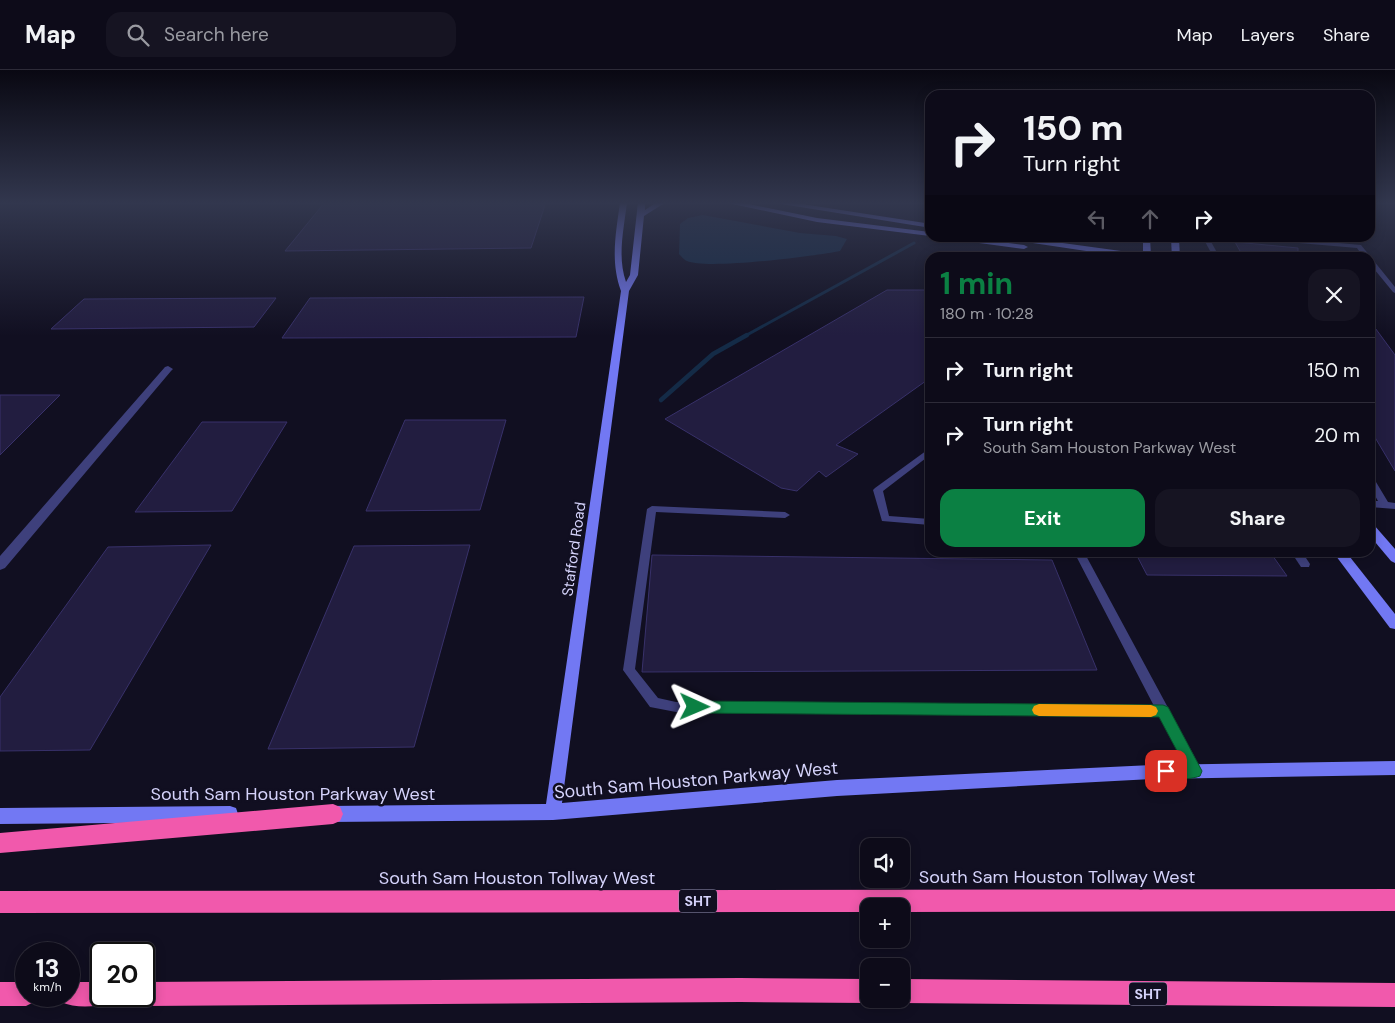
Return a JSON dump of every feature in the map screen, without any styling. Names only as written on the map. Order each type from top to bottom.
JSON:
[{"type":"highway","points":[[0,843],[333,814]]},
{"type":"highway","name":"South Sam Houston Tollway West","points":[[0,902],[1395,900]]},
{"type":"highway","points":[[155,994],[860,991]]},
{"type":"highway","name":"SHT","points":[[910,992],[1395,995]]},
{"type":"highway","points":[[0,994],[15,994]]},
{"type":"main road","name":"Stafford Road","points":[[617,246],[618,276],[625,291]]},
{"type":"main road","name":"Stafford Road","points":[[553,812],[625,291],[634,275],[637,246]]},
{"type":"main road","points":[[1015,246],[1054,252]]},
{"type":"main road","points":[[1074,246],[1113,252]]},
{"type":"main road","points":[[1375,534],[1395,558]]},
{"type":"main road","points":[[1343,557],[1395,624]]},
{"type":"main road","name":"South Sam Houston Parkway West","points":[[0,816],[553,812],[837,788],[1195,771],[1395,768]]},
{"type":"street","points":[[0,565],[168,369]]},
{"type":"lane","points":[[1375,266],[1395,291]]},
{"type":"lane","points":[[925,455],[878,490],[885,519],[925,522]]},
{"type":"lane","points":[[1375,486],[1390,506]]},
{"type":"lane","points":[[1375,504],[1390,506]]},
{"type":"lane","points":[[785,515],[652,510],[629,670],[654,703],[676,707],[1163,711]]},
{"type":"lane","points":[[1082,557],[1195,771]]},
{"type":"lane","points":[[1300,557],[1305,564]]},
{"type":"water","points":[[679,246],[843,246],[840,251],[809,256],[716,264],[687,261],[679,254]]},
{"type":"building","points":[[289,246],[531,246],[531,248],[285,251]]},
{"type":"building","points":[[1238,246],[1298,248],[1298,252],[1241,252]]},
{"type":"building","points":[[887,290],[925,290],[925,382],[836,445],[858,454],[826,477],[819,471],[797,491],[781,488],[665,419]]},
{"type":"building","points":[[584,297],[576,337],[282,338],[310,298]]},
{"type":"building","points":[[276,298],[254,327],[51,329],[84,299]]},
{"type":"building","points":[[1375,328],[1395,355],[1395,471],[1375,437]]},
{"type":"building","points":[[0,395],[60,395],[0,455]]},
{"type":"building","points":[[405,420],[506,420],[480,510],[366,511]]},
{"type":"building","points":[[202,422],[287,422],[232,511],[135,512]]},
{"type":"building","points":[[211,545],[90,750],[0,751],[0,697],[108,547]]},
{"type":"building","points":[[470,545],[414,747],[268,749],[354,546]]},
{"type":"building","points":[[652,555],[1052,560],[1097,670],[642,672]]},
{"type":"building","points":[[1138,557],[1274,557],[1287,576],[1147,575]]},
{"type":"waterway","points":[[745,336],[908,246]]},
{"type":"waterway","points":[[661,400],[713,354],[747,335]]},
{"type":"slow traffic","points":[[1039,710],[1151,711]]},
{"type":"route","points":[[695,707],[1163,711],[1195,771],[1166,771]]}]
